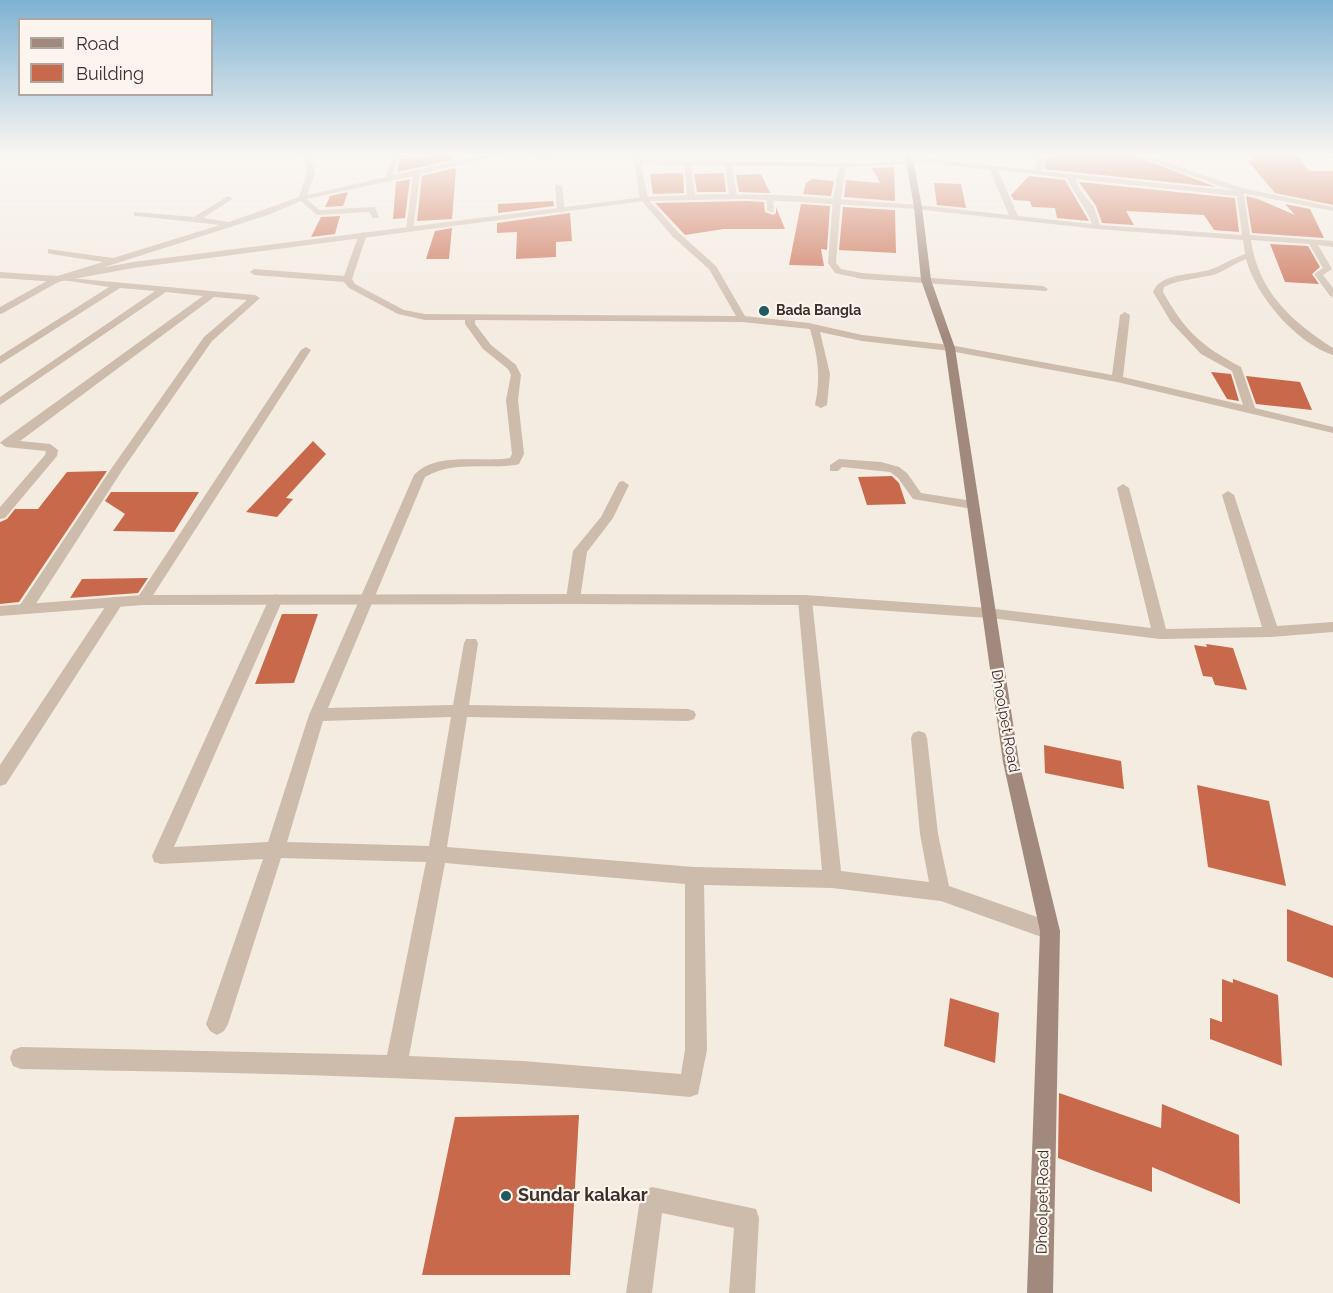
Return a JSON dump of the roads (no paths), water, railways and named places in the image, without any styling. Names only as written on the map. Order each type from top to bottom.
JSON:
[{"type":"main road","name":"Dhoolpet Road","points":[[919,214],[926,280],[950,348],[1011,762],[1050,931],[1040,1293]]},
{"type":"street","points":[[141,214],[232,224]]},
{"type":"street","points":[[196,219],[203,214]]},
{"type":"street","points":[[0,311],[57,279],[258,214]]},
{"type":"street","points":[[410,229],[412,214]]},
{"type":"street","points":[[57,279],[133,265],[363,234],[533,214]]},
{"type":"street","points":[[658,214],[676,235],[713,268],[742,319]]},
{"type":"street","points":[[836,214],[832,263],[838,271],[862,276],[1043,289]]},
{"type":"street","points":[[977,214],[1097,227],[1333,244]]},
{"type":"street","points":[[1013,214],[1015,219]]},
{"type":"street","points":[[1093,214],[1097,227]]},
{"type":"street","points":[[1243,214],[1249,255],[1260,283],[1275,309],[1300,332],[1333,352]]},
{"type":"street","points":[[347,279],[363,234]]},
{"type":"street","points":[[1312,242],[1328,269],[1318,274],[1333,294]]},
{"type":"street","points":[[51,251],[133,265]]},
{"type":"street","points":[[1249,255],[1227,263],[1215,271],[1169,281],[1160,286],[1158,292],[1174,320],[1205,352],[1238,369],[1250,411]]},
{"type":"street","points":[[254,272],[347,279]]},
{"type":"street","points":[[0,275],[166,288],[255,298],[208,339],[117,469],[25,609]]},
{"type":"street","points":[[347,279],[352,286],[411,315],[605,320],[742,319],[814,327],[862,338],[950,348],[1117,380],[1333,430]]},
{"type":"street","points":[[0,361],[120,284]]},
{"type":"street","points":[[0,402],[166,288]]},
{"type":"street","points":[[4,443],[212,294]]},
{"type":"street","points":[[1117,380],[1125,315]]},
{"type":"street","points":[[217,1024],[317,716],[420,475],[428,468],[444,464],[504,464],[515,461],[518,454],[512,400],[516,375],[512,367],[487,347],[470,324],[470,316]]},
{"type":"street","points":[[814,327],[824,359],[827,382],[821,405]]},
{"type":"street","points":[[143,600],[306,350]]},
{"type":"street","points":[[0,515],[51,456],[52,450],[46,446],[4,443]]},
{"type":"street","points":[[834,468],[839,463],[843,463],[892,469],[903,477],[917,496],[972,505]]},
{"type":"street","points":[[573,599],[580,551],[607,518],[623,485]]},
{"type":"street","points":[[1123,488],[1160,634]]},
{"type":"street","points":[[1228,495],[1271,632]]},
{"type":"street","points":[[0,611],[143,600],[276,598],[805,600],[988,613],[1160,634],[1271,632],[1333,627]]},
{"type":"street","points":[[276,598],[161,856],[275,850],[437,854],[694,876],[832,879],[941,892],[1050,931]]},
{"type":"street","points":[[805,600],[832,879]]},
{"type":"street","points":[[0,779],[116,602]]},
{"type":"street","points":[[396,1066],[437,854],[458,711],[471,643]]},
{"type":"street","points":[[317,716],[458,711],[688,715]]},
{"type":"street","points":[[920,738],[929,834],[941,892]]},
{"type":"street","points":[[21,1058],[396,1066],[690,1086],[696,1050],[694,876]]},
{"type":"street","points":[[639,1293],[652,1199],[747,1218],[742,1293]]},
{"type":"place","name":"Bada Bangla","points":[[764,311]]},
{"type":"place","name":"Sundar kalakar","points":[[506,1196]]}]
